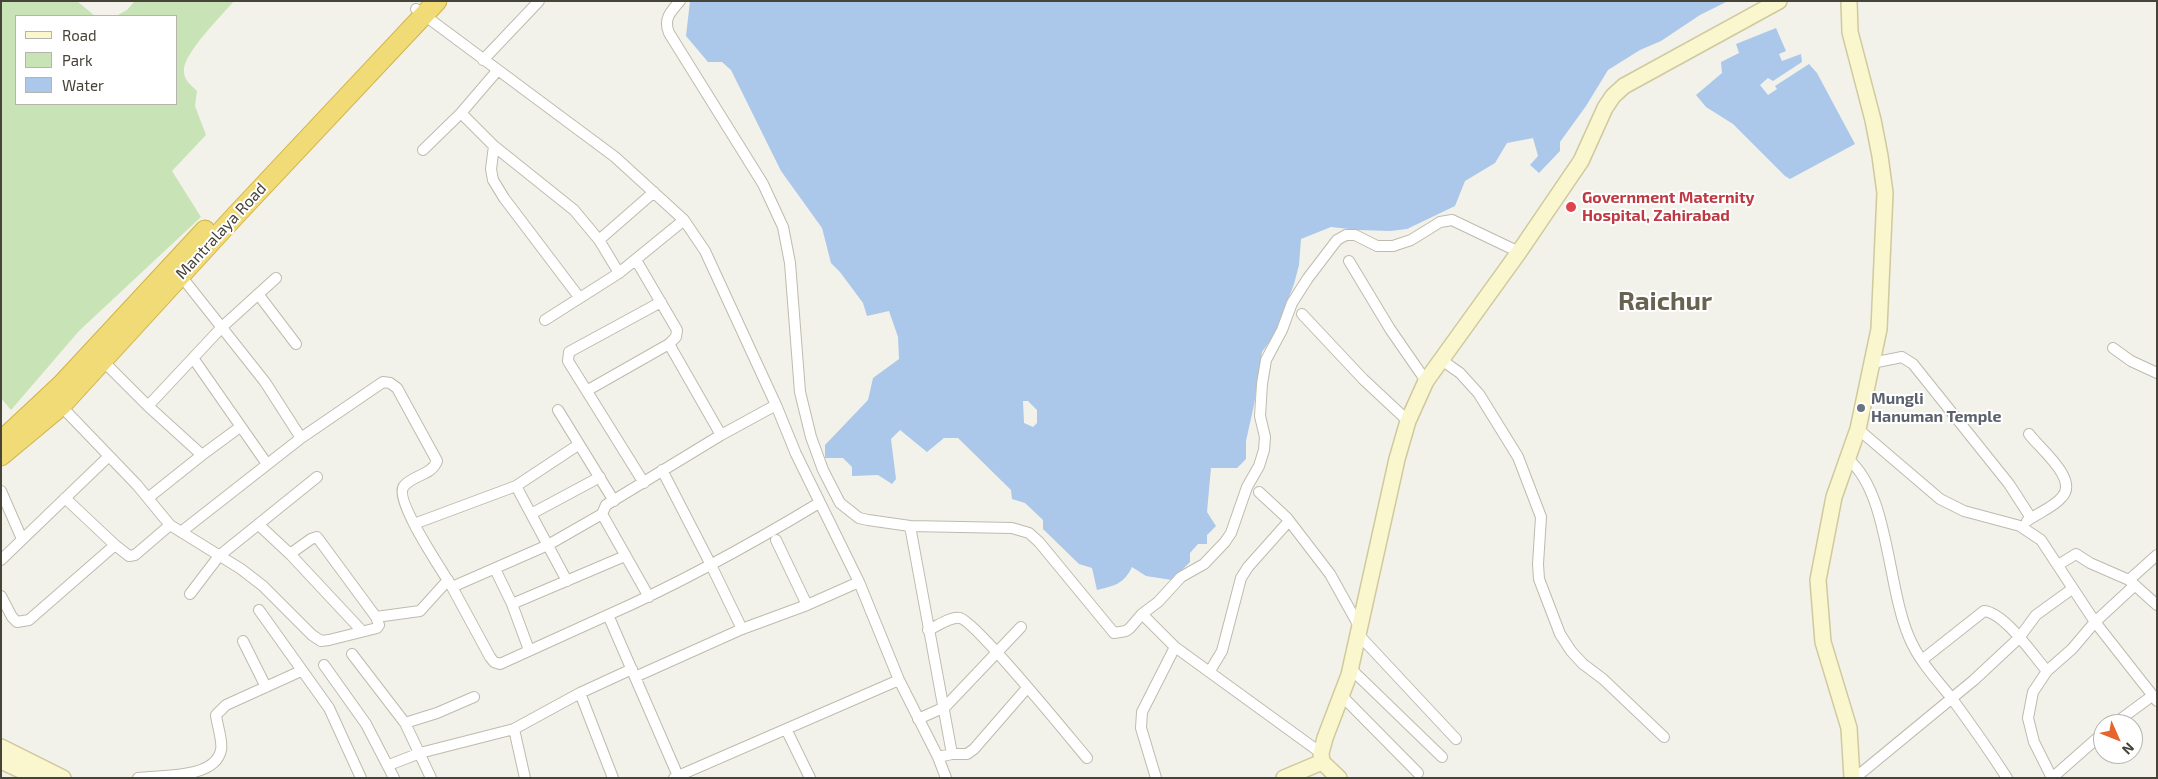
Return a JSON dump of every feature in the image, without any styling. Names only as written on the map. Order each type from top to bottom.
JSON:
[{"type":"highway","name":"Mantralaya Road","points":[[1,456],[61,406],[181,276],[421,8],[437,1]]},
{"type":"highway","points":[[1,441],[62,384],[421,8]]},
{"type":"street","points":[[483,60],[539,1]]},
{"type":"street","points":[[680,1],[667,19],[666,26],[669,33],[762,184],[783,227],[790,263],[800,392],[811,437],[823,470],[840,503],[848,511],[863,519],[910,526],[1012,528],[1023,530],[1039,542],[1111,632],[1118,634],[1126,631],[1142,614],[1158,602],[1181,577],[1204,564],[1231,533],[1247,487],[1259,466],[1264,450],[1265,437],[1260,416],[1266,360],[1282,330],[1292,303],[1308,278],[1337,240],[1346,235],[1355,235],[1376,246],[1393,246],[1411,240],[1440,222],[1452,220],[1519,252]]},
{"type":"street","points":[[1284,778],[1322,757],[1350,668],[1397,459],[1408,421],[1426,381],[1440,359],[1519,252],[1580,161],[1604,108],[1613,96],[1624,86],[1779,1]]},
{"type":"street","points":[[1849,1],[1850,32],[1873,120],[1885,193],[1880,320],[1858,429],[1834,498],[1818,580],[1823,642],[1850,728],[1854,778]]},
{"type":"street","points":[[421,8],[497,71],[548,106],[615,157],[684,220],[704,251],[776,405],[819,503],[858,582],[899,680],[938,757],[946,778]]},
{"type":"street","points":[[423,150],[461,113],[497,71]]},
{"type":"street","points":[[461,113],[494,146],[574,210],[599,240],[618,273]]},
{"type":"street","points":[[494,146],[491,170],[493,180],[504,198],[579,297]]},
{"type":"street","points":[[599,240],[654,192]]},
{"type":"street","points":[[545,320],[618,273],[684,220]]},
{"type":"street","points":[[588,390],[669,344],[676,337],[677,330],[636,260]]},
{"type":"street","points":[[1349,261],[1390,329],[1426,381]]},
{"type":"street","points":[[181,276],[265,382],[301,438]]},
{"type":"street","points":[[148,406],[222,327],[276,278]]},
{"type":"street","points":[[258,294],[296,344]]},
{"type":"street","points":[[644,483],[588,390],[568,361],[569,352],[662,302]]},
{"type":"street","points":[[1302,314],[1363,378],[1408,421]]},
{"type":"street","points":[[669,344],[720,435]]},
{"type":"street","points":[[2113,348],[2131,361],[2157,373]]},
{"type":"street","points":[[1872,363],[1902,357],[1914,364],[2009,484],[2031,518]]},
{"type":"street","points":[[193,358],[267,464]]},
{"type":"street","points":[[1440,359],[1460,373],[1479,394],[1518,457],[1541,517],[1539,579],[1560,634],[1571,651],[1583,664],[1603,679],[1664,737]]},
{"type":"street","points":[[102,360],[148,406],[202,455]]},
{"type":"street","points":[[181,532],[301,438],[383,382],[390,383],[397,388],[437,461],[435,467],[405,485],[402,490],[402,496],[414,524],[490,657],[494,662],[500,664],[649,597],[711,565],[819,503]]},
{"type":"street","points":[[376,617],[420,611],[450,584],[495,569],[548,545],[602,514],[606,505],[662,470],[720,435],[776,405]]},
{"type":"street","points":[[61,406],[148,498],[170,525],[263,586],[312,635],[321,641],[377,628],[379,624],[376,617],[317,538],[311,539],[290,554]]},
{"type":"street","points":[[558,410],[614,501]]},
{"type":"street","points":[[148,498],[240,427]]},
{"type":"street","points":[[1858,429],[1946,503],[1964,512],[2020,526],[2041,540],[2094,622],[2154,699],[2130,714]]},
{"type":"street","points":[[2020,526],[2062,498],[2067,487],[2066,481],[2054,461],[2037,445],[2029,434]]},
{"type":"street","points":[[414,524],[516,486],[578,445]]},
{"type":"street","points":[[1,560],[109,456]]},
{"type":"street","points":[[1848,459],[1855,465],[1874,499],[1887,552],[1894,594],[1909,637],[1922,660],[1987,746],[2007,778]]},
{"type":"street","points":[[662,470],[742,629]]},
{"type":"street","points":[[190,594],[219,556],[317,477]]},
{"type":"street","points":[[531,514],[600,477]]},
{"type":"street","points":[[516,486],[566,581]]},
{"type":"street","points":[[1,491],[22,539]]},
{"type":"street","points":[[1259,492],[1289,522],[1330,574],[1358,630],[1456,739]]},
{"type":"street","points":[[65,498],[129,556],[135,555],[170,525]]},
{"type":"street","points":[[602,514],[649,597]]},
{"type":"street","points":[[1210,671],[1222,651],[1242,578],[1248,567],[1289,522]]},
{"type":"street","points":[[259,524],[290,554],[362,631]]},
{"type":"street","points":[[910,526],[928,630],[945,707],[952,754]]},
{"type":"street","points":[[776,540],[807,605]]},
{"type":"street","points":[[1,596],[17,622],[29,620],[115,545]]},
{"type":"street","points":[[2058,565],[2076,554],[2090,563],[2132,582],[2157,605]]},
{"type":"street","points":[[2093,742],[2052,778],[2034,742],[2028,718],[2033,692],[2047,670],[2072,649],[2094,622],[2157,555]]},
{"type":"street","points":[[512,604],[625,556]]},
{"type":"street","points":[[495,569],[512,604],[530,650]]},
{"type":"street","points":[[389,765],[420,753],[514,729],[580,693],[807,605],[858,582]]},
{"type":"street","points":[[1854,778],[1951,698],[2019,638],[2036,616],[2072,589]]},
{"type":"street","points":[[259,610],[329,708],[361,778]]},
{"type":"street","points":[[1922,660],[1984,611],[1996,615],[2047,670]]},
{"type":"street","points":[[1142,614],[1175,647],[1210,671],[1322,757],[1339,778]]},
{"type":"street","points":[[608,615],[677,777],[899,680]]},
{"type":"street","points":[[928,630],[956,618],[961,618],[967,622],[997,653],[1087,758]]},
{"type":"street","points":[[918,719],[945,707],[1021,627]]},
{"type":"street","points":[[243,641],[266,687]]},
{"type":"street","points":[[1156,778],[1141,728],[1142,712],[1175,647]]},
{"type":"street","points":[[352,654],[405,723],[432,778]]},
{"type":"street","points":[[324,665],[366,724],[389,765],[394,778]]},
{"type":"street","points":[[1350,668],[1442,758]]},
{"type":"street","points":[[138,778],[187,775],[199,773],[213,766],[221,750],[216,715],[219,710],[226,705],[302,671]]},
{"type":"street","points":[[938,757],[952,754],[967,754],[974,749],[1027,688]]},
{"type":"street","points":[[580,693],[614,778]]},
{"type":"street","points":[[1341,695],[1418,773]]},
{"type":"street","points":[[405,723],[437,714],[474,696]]},
{"type":"street","points":[[514,729],[525,778]]},
{"type":"street","points":[[786,729],[810,778]]},
{"type":"street","points":[[1,747],[63,778]]},
{"type":"street","points":[[1,762],[38,778]]},
{"type":"green space","points":[[1,1],[77,1],[94,15],[15,15],[15,105],[178,105],[178,15],[118,15],[127,10],[135,1],[234,1],[197,44],[184,69],[186,79],[197,91],[195,106],[206,135],[172,171],[201,217],[79,331],[11,410],[1,398]]},
{"type":"water","points":[[690,1],[1728,1],[1700,15],[1661,41],[1640,50],[1608,70],[1586,106],[1560,142],[1560,151],[1539,173],[1530,165],[1538,156],[1533,138],[1507,143],[1495,163],[1465,181],[1455,206],[1407,229],[1390,231],[1331,227],[1301,239],[1299,265],[1294,284],[1275,334],[1262,352],[1254,405],[1246,441],[1246,459],[1237,468],[1211,468],[1207,512],[1216,526],[1207,535],[1207,544],[1198,544],[1190,553],[1190,562],[1172,580],[1146,576],[1132,567],[1122,581],[1097,590],[1092,568],[1079,564],[1043,529],[1043,520],[1025,503],[1012,499],[1011,490],[958,438],[944,438],[927,452],[900,430],[891,439],[896,479],[892,484],[878,475],[852,476],[852,467],[843,458],[825,458],[825,445],[868,400],[873,378],[899,359],[898,337],[889,311],[867,316],[863,303],[831,263],[822,228],[781,171],[731,70],[722,62],[708,62],[686,36]],"holes":[[[1023,401],[1028,401],[1037,410],[1037,423],[1033,427],[1024,423]]]},
{"type":"water","points":[[1776,28],[1786,51],[1779,54],[1782,61],[1801,54],[1802,62],[1773,81],[1768,78],[1760,85],[1768,95],[1777,89],[1775,86],[1809,64],[1817,73],[1855,144],[1790,179],[1733,124],[1706,107],[1696,95],[1722,73],[1721,62],[1739,53],[1736,44]]},
{"type":"place","name":"Government Maternity Hospital, Zahirabad","points":[[1571,207]]},
{"type":"place","name":"Mungli Hanuman Temple","points":[[1861,408]]},
{"type":"district","name":"Raichur","points":[[1665,301]]}]
